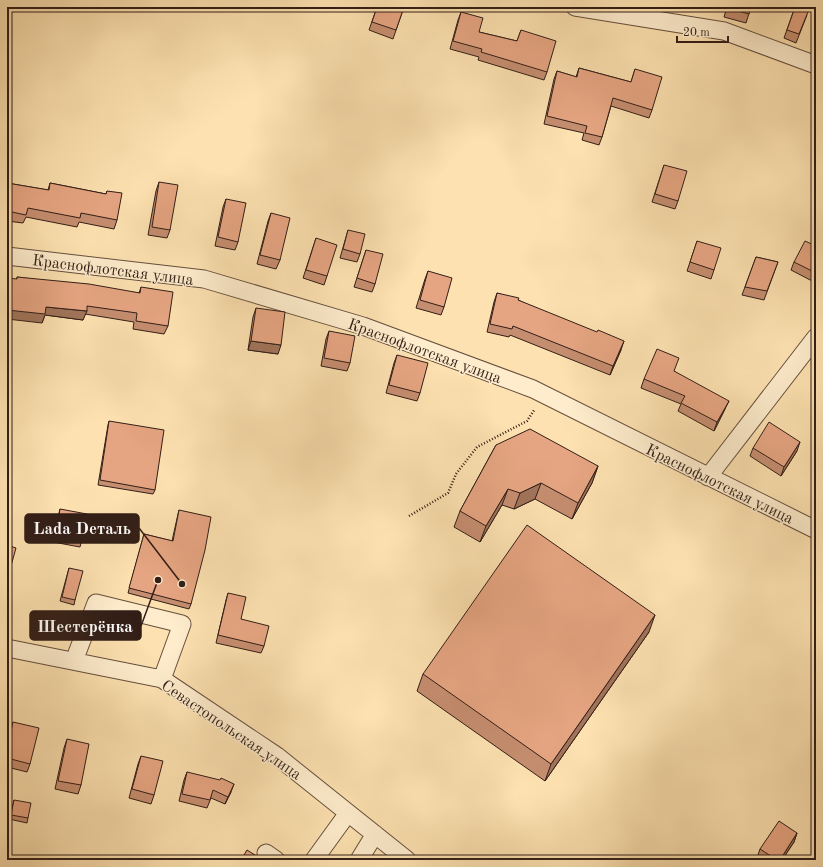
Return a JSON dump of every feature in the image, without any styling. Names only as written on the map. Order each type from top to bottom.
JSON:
[{"type":"street","points":[[575,7],[724,31],[816,65]]},
{"type":"street","name":"Краснофлотская улица","points":[[7,256],[204,280],[363,326],[544,395],[816,530]]},
{"type":"street","points":[[708,477],[816,337]]},
{"type":"street","points":[[74,661],[96,603],[182,624],[162,679]]},
{"type":"street","name":"Севастопольская улица","points":[[7,648],[162,679],[277,756],[407,860]]},
{"type":"street","points":[[314,860],[348,813]]},
{"type":"street","points":[[358,860],[375,834]]},
{"type":"path","points":[[409,516],[448,493],[456,474],[477,447],[527,421],[544,395]]},
{"type":"building","points":[[377,7],[404,7],[396,30],[372,22]]},
{"type":"building","points":[[727,7],[751,7],[749,14]]},
{"type":"building","points":[[795,7],[810,7],[799,34],[787,30]]},
{"type":"building","points":[[461,12],[483,18],[479,32],[517,41],[521,30],[556,41],[547,72],[481,52],[482,49],[453,41]]},
{"type":"building","points":[[579,68],[631,82],[635,69],[662,77],[652,110],[613,98],[602,137],[585,133],[587,126],[547,116],[557,71],[577,77]]},
{"type":"building","points":[[664,165],[687,171],[678,201],[655,194]]},
{"type":"building","points":[[159,182],[178,185],[170,230],[152,227]]},
{"type":"building","points":[[7,183],[49,190],[50,183],[106,194],[107,191],[122,193],[117,220],[81,213],[80,218],[28,208],[26,215],[7,211]]},
{"type":"building","points":[[226,199],[246,203],[238,242],[218,237]]},
{"type":"building","points":[[271,213],[290,218],[280,260],[260,255]]},
{"type":"building","points":[[348,230],[365,234],[360,254],[343,249]]},
{"type":"building","points":[[316,238],[337,245],[327,276],[306,270]]},
{"type":"building","points":[[697,241],[721,248],[714,270],[690,262]]},
{"type":"building","points":[[805,241],[816,246],[816,273],[794,262]]},
{"type":"building","points":[[366,250],[383,254],[375,284],[357,278]]},
{"type":"building","points":[[756,257],[778,262],[767,291],[745,287]]},
{"type":"building","points":[[428,271],[452,278],[444,307],[420,300]]},
{"type":"building","points":[[17,277],[89,284],[140,293],[141,287],[173,292],[168,326],[136,321],[137,313],[87,306],[87,311],[46,307],[45,314],[7,310],[7,278],[17,279]]},
{"type":"building","points":[[497,293],[519,298],[518,300],[597,332],[598,330],[624,341],[613,366],[513,326],[512,329],[490,324]]},
{"type":"building","points":[[256,308],[285,312],[281,345],[251,341]]},
{"type":"building","points":[[329,331],[355,336],[350,363],[324,358]]},
{"type":"building","points":[[657,349],[679,358],[674,371],[729,401],[717,422],[681,403],[685,396],[644,379]]},
{"type":"building","points":[[397,355],[428,363],[420,393],[389,385]]},
{"type":"building","points":[[109,421],[164,430],[155,490],[100,480]]},
{"type":"building","points":[[769,422],[800,442],[784,467],[753,448]]},
{"type":"building","points":[[530,429],[598,466],[578,503],[541,483],[520,493],[508,489],[486,526],[460,511],[496,445]]},
{"type":"building","points":[[60,509],[87,514],[81,543],[55,538]]},
{"type":"building","points":[[179,510],[211,517],[205,550],[191,604],[129,588],[144,534],[173,541]]},
{"type":"building","points":[[527,525],[655,615],[551,764],[423,674]]},
{"type":"building","points":[[7,545],[16,548],[9,573],[7,572]]},
{"type":"building","points":[[69,568],[83,571],[75,600],[62,597]]},
{"type":"building","points":[[228,593],[246,597],[241,619],[269,626],[264,646],[218,635]]},
{"type":"building","points":[[13,722],[39,728],[30,764],[7,758],[7,748]]},
{"type":"building","points":[[67,739],[89,744],[81,785],[58,781]]},
{"type":"building","points":[[141,756],[163,761],[154,795],[132,789]]},
{"type":"building","points":[[187,772],[220,780],[221,778],[234,784],[228,797],[213,790],[210,800],[182,794]]},
{"type":"building","points":[[14,800],[31,803],[28,818],[11,815]]},
{"type":"building","points":[[779,821],[797,833],[780,860],[777,860],[760,849]]},
{"type":"building","points":[[247,850],[263,860],[241,860]]},
{"type":"place","name":"Шестерёнка","points":[[158,580]]},
{"type":"place","name":"Lada Dеталь","points":[[182,584]]}]
